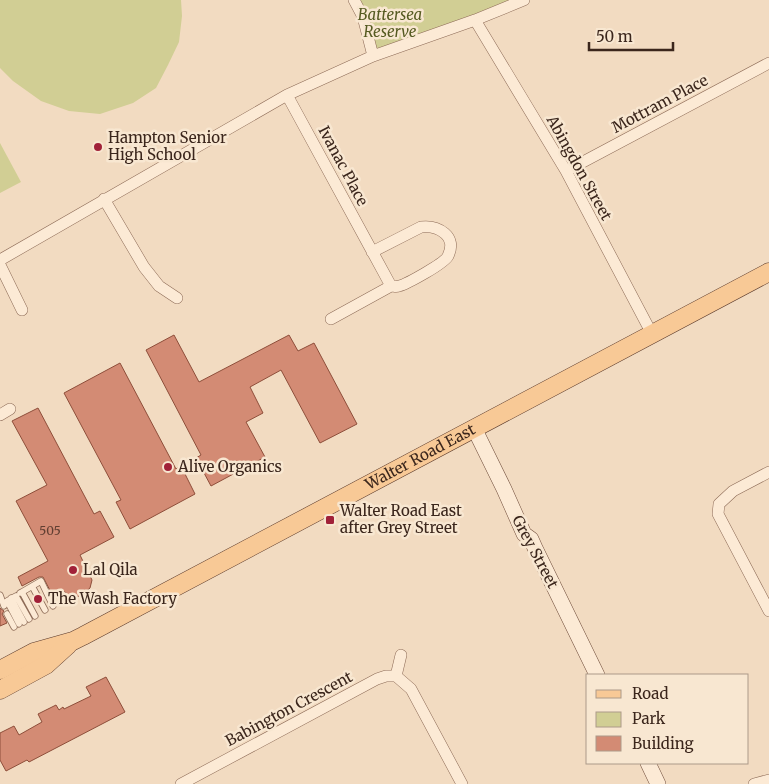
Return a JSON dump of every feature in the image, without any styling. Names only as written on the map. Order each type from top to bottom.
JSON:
[{"type":"main road","name":"Walter Road East","points":[[0,670],[34,652],[72,641],[769,272]]},
{"type":"main road","name":"Walter Road East","points":[[0,690],[46,665],[72,641]]},
{"type":"street","points":[[354,0],[363,17],[373,56]]},
{"type":"street","points":[[0,260],[104,198],[287,95],[373,56],[475,20],[524,0]]},
{"type":"street","name":"Abingdon Street","points":[[475,20],[566,171],[652,334]]},
{"type":"street","name":"Mottram Place","points":[[566,171],[769,63]]},
{"type":"street","name":"Ivanac Place","points":[[287,95],[391,286]]},
{"type":"street","points":[[104,198],[144,268],[159,286],[177,298]]},
{"type":"street","points":[[331,319],[391,286],[399,286],[442,263],[448,257],[450,242],[447,234],[441,229],[421,227],[372,252]]},
{"type":"street","points":[[0,266],[22,310]]},
{"type":"street","name":"Grey Street","points":[[474,428],[524,534],[530,539],[535,548],[597,674]]},
{"type":"street","points":[[769,472],[733,491],[719,504],[718,514],[769,611]]},
{"type":"street","points":[[401,655],[396,676],[411,689],[462,784]]},
{"type":"street","name":"Babington Crescent","points":[[182,784],[376,679],[396,676]]},
{"type":"street","points":[[648,764],[658,784]]},
{"type":"street","points":[[754,784],[769,780]]},
{"type":"lane","points":[[7,614],[21,623],[14,597],[41,581],[54,606]]},
{"type":"lane","points":[[32,586],[45,610]]},
{"type":"lane","points":[[22,592],[35,616]]},
{"type":"lane","points":[[0,595],[4,606]]},
{"type":"green space","points":[[0,0],[181,0],[182,16],[179,42],[156,88],[133,103],[100,114],[69,111],[41,101],[13,81],[0,68]]},
{"type":"green space","name":"Battersea Reserve","points":[[354,0],[524,0],[373,56]]},
{"type":"green space","points":[[0,143],[21,182],[0,193]]},
{"type":"building","points":[[174,335],[199,382],[289,335],[298,351],[314,343],[357,424],[320,443],[281,370],[250,387],[263,413],[246,422],[265,457],[211,486],[196,458],[201,455],[146,350]]},
{"type":"building","points":[[120,363],[176,469],[181,466],[195,494],[130,529],[116,502],[121,500],[64,393]]},
{"type":"building","points":[[38,408],[94,514],[100,511],[114,537],[80,555],[92,580],[90,588],[81,596],[72,597],[62,590],[55,600],[43,577],[39,577],[22,586],[18,577],[48,561],[16,501],[47,485],[12,421]]},
{"type":"building","points":[[0,608],[4,611],[2,614],[7,623],[0,626]]},
{"type":"building","points":[[106,677],[125,712],[29,762],[27,760],[6,771],[0,760],[0,733],[14,726],[19,735],[42,722],[38,714],[56,705],[59,710],[63,707],[64,709],[91,696],[86,687]]},
{"type":"place","name":"Hampton Senior High School","points":[[98,147]]},
{"type":"place","name":"Alive Organics","points":[[168,467]]},
{"type":"place","name":"Walter Road East after Grey Street","points":[[330,520]]},
{"type":"place","name":"Lal Qila","points":[[73,570]]},
{"type":"place","name":"The Wash Factory","points":[[38,599]]}]
